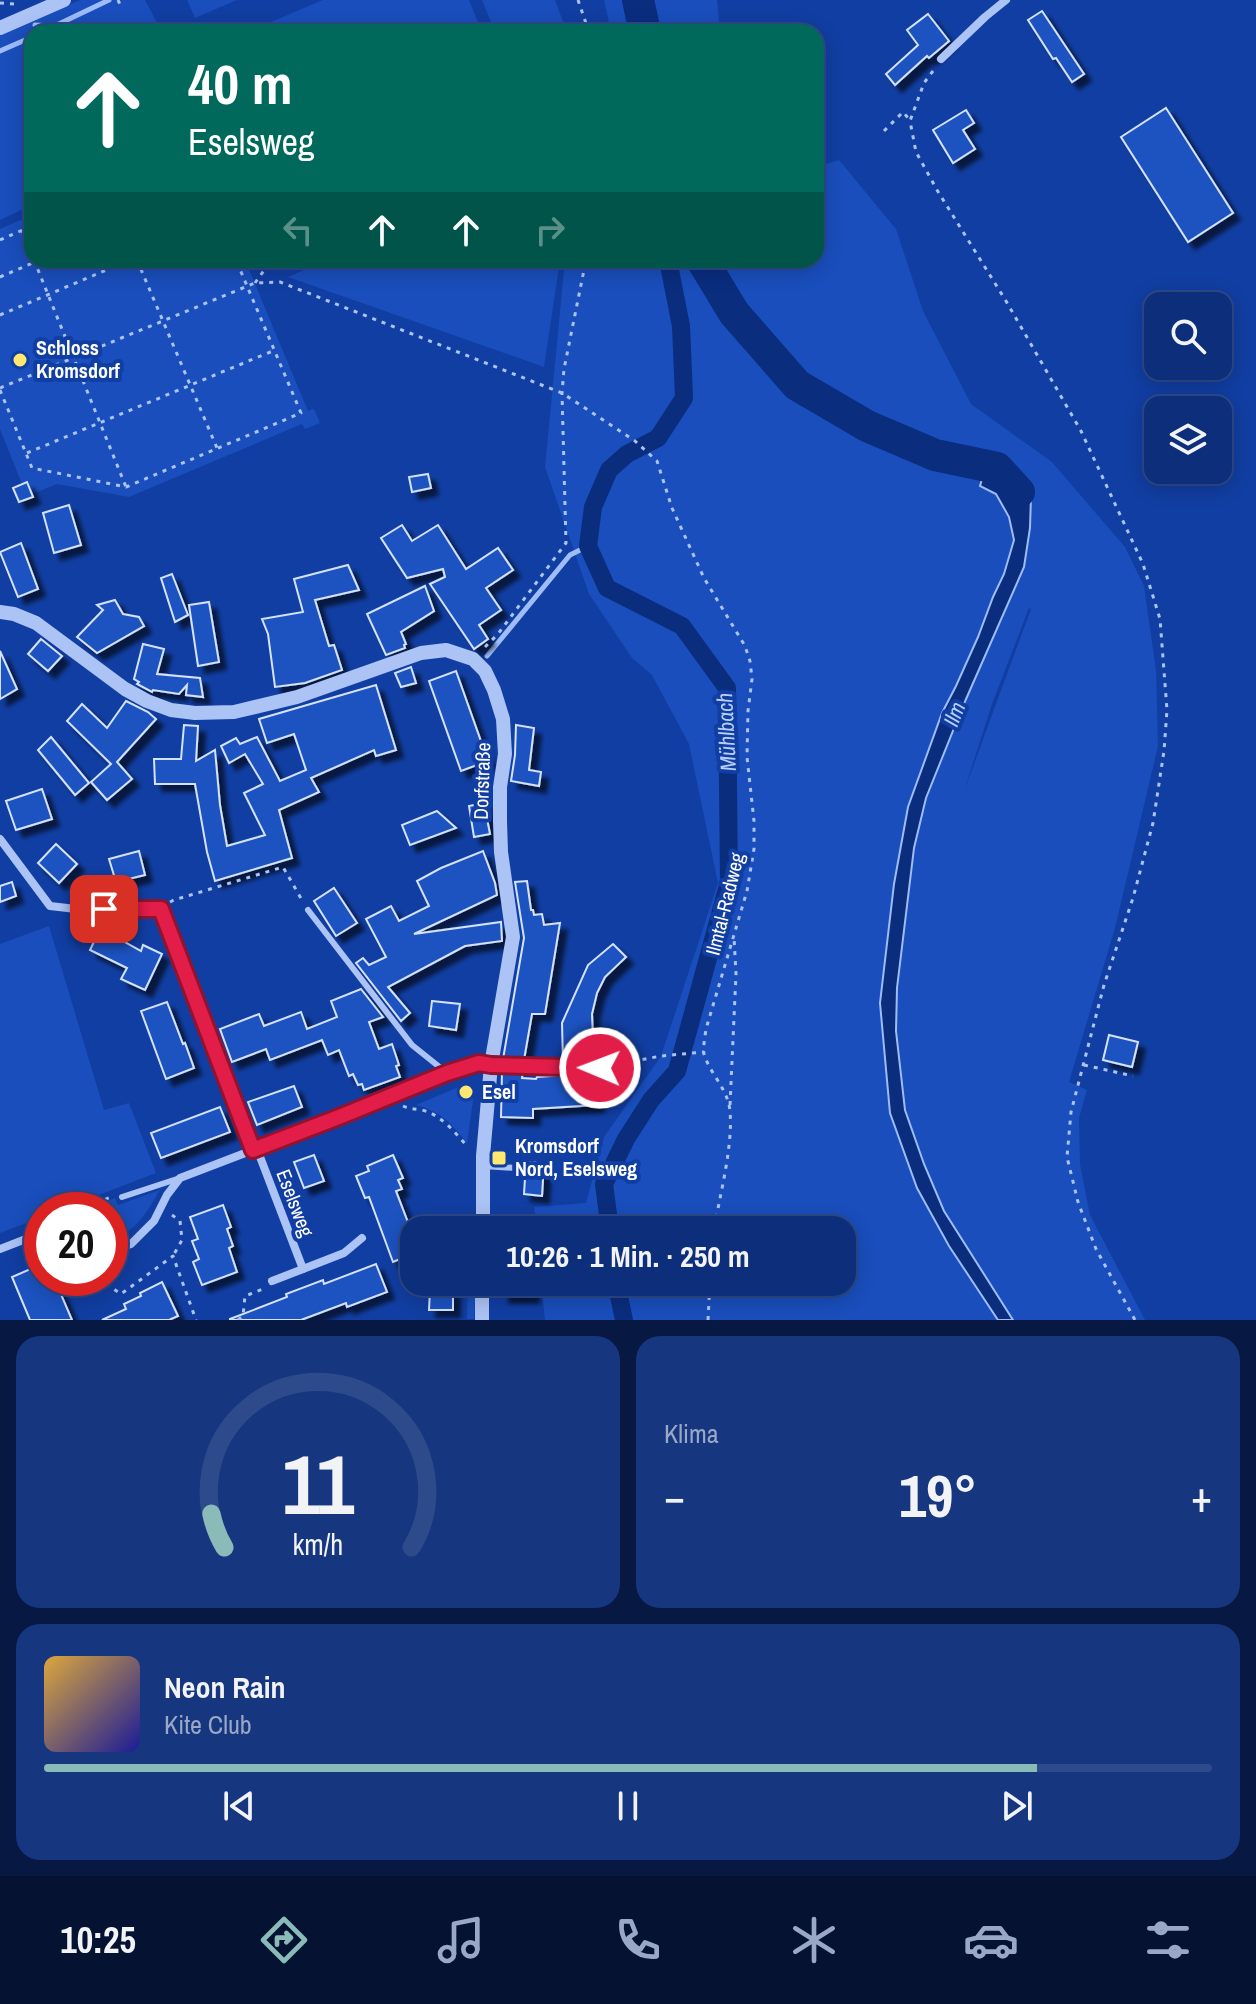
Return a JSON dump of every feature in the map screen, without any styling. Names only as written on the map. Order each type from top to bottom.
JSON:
[{"type":"street","points":[[0,28],[64,0]]},
{"type":"street","points":[[941,59],[1006,0]]},
{"type":"street","points":[[0,611],[36,623],[136,695],[171,710],[195,713],[234,712],[297,697],[421,653],[446,650],[473,659]]},
{"type":"street","name":"Dorfstraße","points":[[473,659],[485,671],[503,719],[505,754],[500,787],[501,852],[513,937],[491,1065],[483,1166],[483,1216]]},
{"type":"street","points":[[3,843],[50,906],[161,909],[255,1150]]},
{"type":"street","name":"Eselsweg","points":[[180,1178],[447,1073],[479,1063],[491,1065]]},
{"type":"street","name":"Eselsweg","points":[[255,1150],[303,1269]]},
{"type":"street","points":[[128,1245],[154,1221],[180,1178]]},
{"type":"street","name":"Eselsweg","points":[[272,1281],[344,1253],[362,1238]]},
{"type":"street","points":[[0,1249],[24,1240]]},
{"type":"street","points":[[482,1296],[482,1320]]},
{"type":"lane","points":[[308,910],[412,1045],[447,1073]]},
{"type":"lane","points":[[491,1065],[600,1068]]},
{"type":"lane","points":[[483,1166],[516,1168]]},
{"type":"lane","points":[[128,1195],[180,1178]]},
{"type":"path","points":[[118,0],[122,9]]},
{"type":"path","points":[[578,0],[586,24]]},
{"type":"path","points":[[910,121],[924,83],[941,59]]},
{"type":"path","points":[[884,131],[903,112],[910,121],[916,152],[1081,431],[1143,564],[1160,619],[1167,710],[1153,823],[1133,898],[1104,985],[1071,1112],[1067,1157],[1078,1202],[1096,1249],[1135,1320]]},
{"type":"path","points":[[0,240],[22,230],[24,235]]},
{"type":"path","points":[[0,277],[24,264]]},
{"type":"path","points":[[38,268],[126,487]]},
{"type":"path","points":[[0,315],[111,268]]},
{"type":"path","points":[[140,268],[217,449]]},
{"type":"path","points":[[240,268],[248,286],[301,413],[126,487],[32,468],[0,389],[163,321],[248,286],[255,283],[280,282],[562,393]]},
{"type":"path","points":[[255,283],[266,268]]},
{"type":"path","points":[[473,659],[498,634],[566,543],[562,393],[584,268]]},
{"type":"path","points":[[26,453],[275,350]]},
{"type":"path","name":"Ilmtal-Radweg","points":[[562,393],[635,441],[657,461],[672,508],[704,578],[745,646],[750,661],[752,679],[747,757],[754,849],[747,891],[706,1029],[704,1052]]},
{"type":"path","points":[[161,909],[174,900],[283,867],[308,910]]},
{"type":"path","points":[[716,1216],[727,1157],[730,1109],[736,974],[734,935]]},
{"type":"path","points":[[600,1068],[661,1056],[704,1052],[724,1089],[730,1109]]},
{"type":"path","points":[[1084,1065],[1133,1076]]},
{"type":"path","points":[[403,1106],[435,1116],[470,1149]]},
{"type":"path","points":[[128,1289],[173,1256],[182,1240],[180,1221],[172,1215]]},
{"type":"path","points":[[173,1256],[196,1320]]},
{"type":"path","points":[[238,1320],[243,1316],[245,1296],[265,1288],[272,1281]]},
{"type":"path","points":[[708,1320],[709,1296]]},
{"type":"shaded area","points":[[81,0],[145,0],[158,24],[24,24],[24,209],[0,220],[0,35],[43,14]]},
{"type":"shaded area","points":[[187,0],[237,0],[195,18]]},
{"type":"shaded area","points":[[323,0],[469,0],[479,24],[266,24]]},
{"type":"shaded area","points":[[482,0],[555,0],[564,24],[492,24]]},
{"type":"shaded area","points":[[604,0],[717,0],[719,24],[609,24]]},
{"type":"shaded area","points":[[839,160],[896,229],[923,311],[971,404],[1052,462],[1125,547],[1144,586],[1156,670],[1158,746],[1115,928],[1069,1082],[1087,1090],[1079,1118],[1080,1164],[1090,1215],[1145,1320],[545,1320],[542,1296],[856,1296],[856,1216],[535,1216],[534,1207],[586,1203],[604,1137],[661,1056],[718,883],[689,744],[652,675],[632,658],[589,594],[545,467],[564,268],[824,268],[824,165]],"holes":[[[1029,608],[964,791],[992,704]]]},
{"type":"shaded area","points":[[24,218],[24,268],[248,268],[308,411],[314,409],[320,423],[305,429],[302,424],[129,497],[57,484],[32,494],[28,483],[22,484],[0,429],[0,229]]},
{"type":"shaded area","points":[[308,268],[559,268],[544,367],[288,277]]},
{"type":"shaded area","points":[[49,926],[104,1110],[129,1103],[156,1173],[107,1192],[24,1192],[24,1224],[0,1233],[0,944]]},
{"type":"shaded area","points":[[468,1083],[474,1093],[467,1143],[445,1119],[416,1105]]},
{"type":"shaded area","points":[[160,1190],[146,1213],[128,1230],[128,1201]]},
{"type":"shaded area","points":[[468,1296],[475,1296],[474,1319],[467,1319]]},
{"type":"water","points":[[988,459],[1004,467],[1031,496],[1024,567],[926,798],[914,848],[897,988],[896,1031],[905,1110],[924,1164],[944,1211],[1013,1320],[998,1320],[949,1246],[917,1188],[890,1113],[880,1003],[894,884],[908,807],[942,713],[1004,574],[1014,540],[1009,517],[996,494],[980,486]]},
{"type":"building","points":[[1042,11],[1084,74],[1072,82],[1028,20]]},
{"type":"building","points":[[928,14],[949,41],[895,85],[886,74],[918,45],[907,30]]},
{"type":"building","points":[[1166,108],[1233,213],[1188,242],[1121,137]]},
{"type":"building","points":[[966,110],[974,123],[963,130],[975,149],[953,163],[933,130]]},
{"type":"building","points":[[428,474],[431,488],[412,492],[409,477]]},
{"type":"building","points":[[27,482],[33,497],[19,502],[13,488]]},
{"type":"building","points":[[69,505],[81,545],[54,553],[43,513]]},
{"type":"building","points":[[402,525],[412,541],[438,525],[466,569],[498,548],[513,570],[486,588],[501,610],[479,625],[488,639],[474,649],[430,584],[445,577],[443,569],[407,578],[381,538]]},
{"type":"building","points":[[21,543],[38,589],[18,597],[0,552]]},
{"type":"building","points":[[348,565],[359,590],[315,600],[329,646],[334,645],[342,670],[305,683],[275,687],[268,634],[262,619],[303,612],[294,579]]},
{"type":"building","points":[[172,574],[188,615],[175,622],[161,578]]},
{"type":"building","points":[[425,586],[434,611],[401,632],[405,648],[386,655],[367,614]]},
{"type":"building","points":[[115,600],[123,614],[139,617],[144,626],[97,653],[77,637],[103,610],[97,605]]},
{"type":"building","points":[[209,602],[219,662],[198,666],[189,605]]},
{"type":"building","points":[[41,639],[62,656],[48,671],[28,654]]},
{"type":"building","points":[[143,644],[164,649],[157,674],[200,678],[203,697],[186,695],[187,685],[179,694],[152,692],[137,684],[139,682],[134,679]]},
{"type":"building","points":[[0,651],[17,689],[0,699]]},
{"type":"building","points":[[411,667],[416,683],[401,687],[395,673]]},
{"type":"building","points":[[456,671],[488,761],[461,771],[429,681]]},
{"type":"building","points":[[376,685],[396,750],[376,756],[374,750],[311,778],[319,792],[279,810],[292,858],[215,881],[195,784],[155,784],[154,759],[181,759],[184,725],[198,726],[196,761],[215,750],[227,846],[265,835],[244,793],[263,784],[245,754],[229,763],[221,746],[236,738],[240,744],[257,737],[280,781],[306,770],[294,734],[267,743],[259,719]]},
{"type":"building","points":[[126,701],[156,719],[117,762],[132,779],[107,800],[91,782],[111,764],[67,721],[82,704],[107,728]]},
{"type":"building","points":[[516,725],[534,728],[529,770],[541,772],[539,786],[511,781]]},
{"type":"building","points":[[51,737],[89,783],[75,795],[38,750]]},
{"type":"building","points":[[42,789],[52,819],[16,830],[6,801]]},
{"type":"building","points":[[484,803],[490,834],[474,837],[469,806]]},
{"type":"building","points":[[437,811],[456,828],[410,845],[402,825]]},
{"type":"building","points":[[56,844],[77,864],[59,883],[38,863]]},
{"type":"building","points":[[139,851],[145,875],[116,882],[109,859]]},
{"type":"building","points":[[483,851],[497,895],[414,934],[501,922],[502,941],[465,946],[388,987],[410,1013],[401,1021],[356,963],[363,958],[369,965],[386,957],[366,919],[391,906],[399,921],[429,906],[417,881]]},
{"type":"building","points":[[527,881],[534,915],[542,914],[544,925],[560,923],[545,1014],[532,1014],[524,1060],[503,1059],[524,938],[515,882]]},
{"type":"building","points":[[12,882],[16,896],[0,902],[0,886]]},
{"type":"building","points":[[334,888],[357,923],[336,936],[314,901]]},
{"type":"building","points":[[103,923],[119,931],[116,937],[141,951],[143,945],[162,954],[145,990],[121,979],[127,968],[90,950]]},
{"type":"building","points":[[613,944],[626,957],[605,977],[597,993],[592,1014],[594,1062],[563,1061],[562,1023],[588,965]]},
{"type":"building","points":[[361,989],[383,1017],[369,1022],[379,1049],[392,1044],[400,1077],[364,1090],[353,1074],[349,1076],[339,1050],[328,1055],[322,1040],[270,1060],[266,1049],[232,1062],[220,1029],[259,1014],[264,1026],[301,1012],[307,1029],[337,1017],[331,1001]]},
{"type":"building","points":[[432,1001],[460,1004],[456,1030],[429,1026]]},
{"type":"building","points":[[167,1002],[194,1068],[166,1079],[141,1011]]},
{"type":"building","points":[[1109,1035],[1138,1042],[1132,1067],[1103,1060]]},
{"type":"building","points":[[502,1071],[523,1072],[522,1078],[536,1079],[564,1073],[596,1074],[597,1105],[533,1109],[533,1118],[501,1117]]},
{"type":"building","points":[[294,1086],[302,1107],[257,1125],[248,1102]]},
{"type":"building","points":[[220,1107],[230,1132],[161,1158],[151,1133]]},
{"type":"building","points":[[314,1155],[324,1181],[304,1188],[294,1162]]},
{"type":"building","points":[[393,1155],[403,1178],[398,1180],[402,1189],[396,1191],[406,1216],[400,1216],[400,1259],[393,1262],[369,1197],[365,1198],[356,1176],[369,1171],[367,1166]]},
{"type":"building","points":[[526,1162],[544,1163],[542,1196],[524,1194]]},
{"type":"building","points":[[223,1205],[231,1227],[227,1229],[233,1246],[229,1248],[237,1272],[202,1285],[193,1262],[199,1259],[192,1241],[198,1239],[190,1217]]},
{"type":"building","points":[[376,1264],[387,1292],[301,1320],[230,1320],[287,1297],[286,1294],[323,1280],[324,1284]]},
{"type":"building","points":[[24,1272],[24,1296],[62,1296],[72,1320],[30,1320],[12,1277]]},
{"type":"building","points":[[162,1282],[178,1316],[169,1320],[102,1320],[126,1309],[124,1304]]},
{"type":"building","points":[[430,1296],[453,1296],[453,1310],[429,1310]]},
{"type":"waterway","points":[[59,24],[109,0]]},
{"type":"waterway","name":"Ilm","points":[[638,0],[643,24]]},
{"type":"waterway","points":[[0,51],[24,40]]},
{"type":"waterway","name":"Mühlbach","points":[[608,1216],[604,1184],[626,1139],[651,1100],[677,1071],[729,882],[727,688],[682,626],[607,588],[588,546],[593,507],[609,470],[627,454],[658,438],[684,398],[681,326],[670,268]]},
{"type":"waterway","name":"Ilm","points":[[707,268],[734,313],[797,385],[867,426],[935,455],[997,468],[1019,492]]},
{"type":"waterway","points":[[487,656],[570,555],[588,546]]},
{"type":"waterway","name":"Mühlbach","points":[[619,1296],[624,1320]]},
{"type":"place","name":"Schloss Kromsdorf","points":[[20,360]]},
{"type":"place","name":"Esel","points":[[466,1092]]},
{"type":"place","name":"Kromsdorf Nord, Eselsweg","points":[[499,1158]]},
{"type":"route","points":[[104,909],[161,909],[253,1150],[479,1063],[600,1068]]}]
